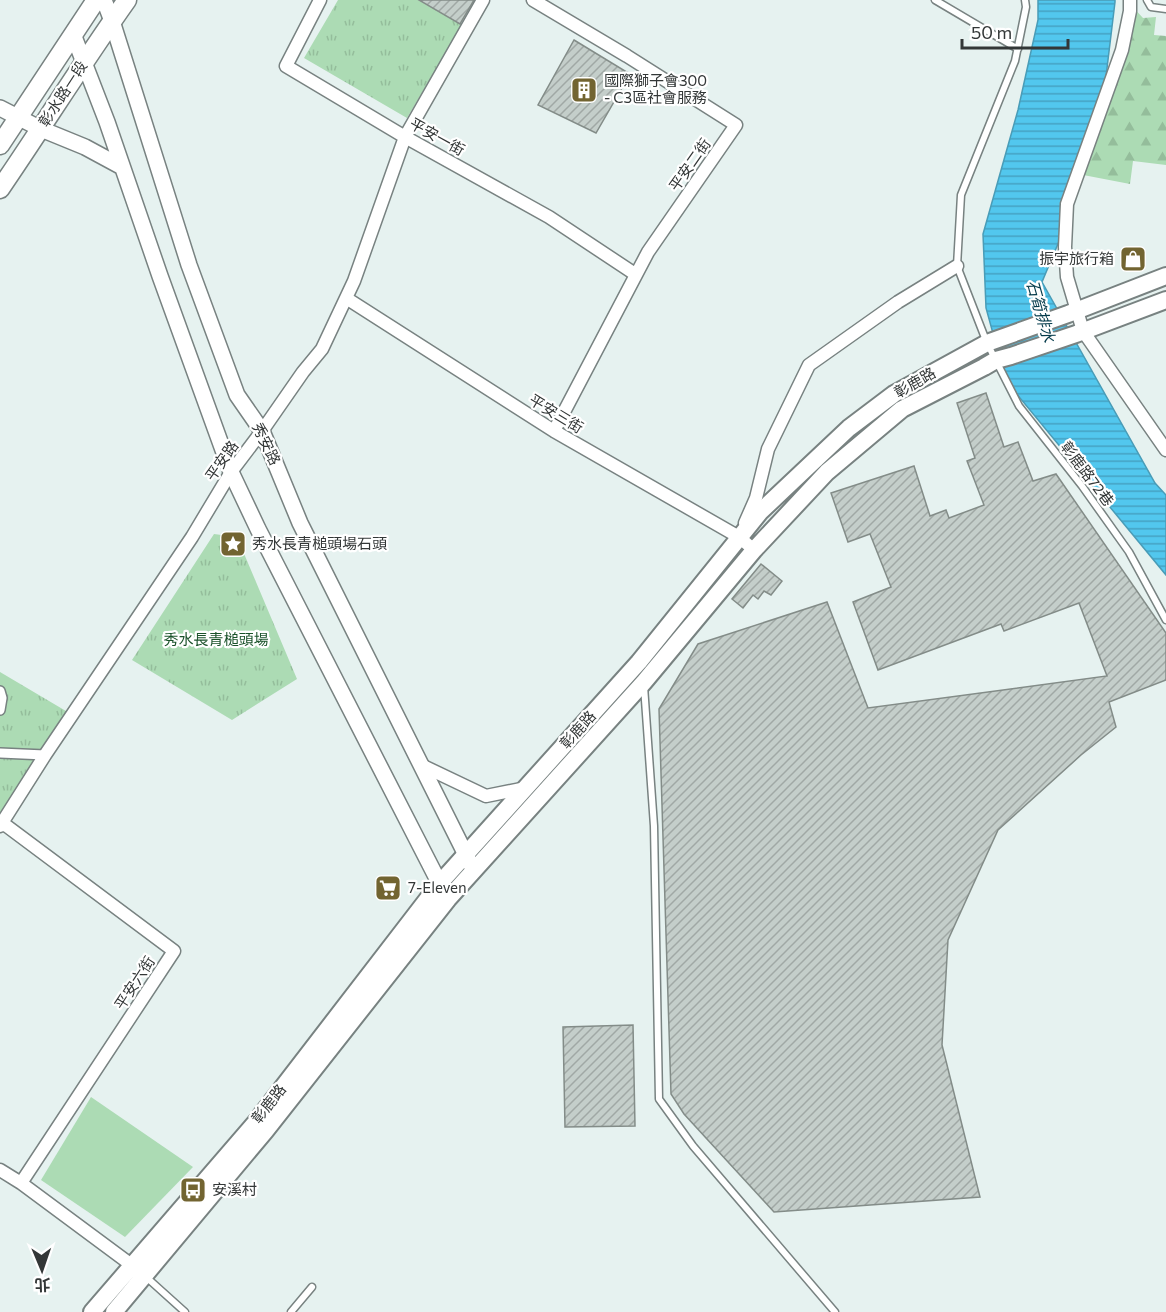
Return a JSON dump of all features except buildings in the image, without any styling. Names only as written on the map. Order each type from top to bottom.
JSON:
[{"type":"main road","name":"彰水路一段","points":[[0,145],[96,0]]},
{"type":"main road","name":"彰水路一段","points":[[0,189],[127,0]]},
{"type":"main road","name":"彰鹿路","points":[[92,1312],[139,1270],[266,1130],[448,899],[470,862],[526,788],[639,662],[760,512],[849,428],[894,394],[987,343],[1166,276]]},
{"type":"main road","name":"彰鹿路","points":[[114,1312],[139,1270],[440,883],[470,862],[644,682],[754,550],[827,472],[902,409],[1003,358],[1166,300]]},
{"type":"street","name":"秀安路","points":[[104,0],[189,265],[237,394],[262,431],[300,523],[470,862]]},
{"type":"street","name":"平安一街","points":[[320,0],[286,66],[405,137],[549,217],[635,274]]},
{"type":"street","name":"平安路","points":[[1,823],[192,537],[231,472],[322,349],[354,281],[405,137],[483,0]]},
{"type":"street","name":"平安二街","points":[[533,0],[736,125],[648,252],[554,431]]},
{"type":"street","points":[[1130,0],[1122,50],[1067,204],[1065,247],[1067,277],[1079,332],[1166,450]]},
{"type":"street","points":[[73,34],[107,122],[159,276],[231,472],[448,899]]},
{"type":"street","points":[[0,108],[41,129],[85,147],[122,167]]},
{"type":"street","points":[[739,537],[756,498],[768,449],[809,365],[898,302],[957,266]]},
{"type":"street","name":"平安三街","points":[[346,298],[554,431],[739,537],[754,550]]},
{"type":"street","points":[[0,691],[2,698],[0,710]]},
{"type":"street","points":[[0,753],[45,755]]},
{"type":"street","points":[[421,765],[486,796],[526,788]]},
{"type":"street","name":"平安六街","points":[[1,823],[174,951],[21,1183]]},
{"type":"street","points":[[0,1170],[139,1270]]},
{"type":"lane","points":[[935,0],[1018,49]]},
{"type":"lane","points":[[957,266],[961,195],[1015,61],[1026,6],[1025,0]]},
{"type":"lane","points":[[1147,0],[1151,7],[1166,9]]},
{"type":"lane","name":"彰鹿路72巷","points":[[957,266],[987,343],[1003,358],[1020,406],[1082,486],[1129,552],[1166,620]]},
{"type":"lane","points":[[639,662],[644,682],[654,826],[659,1098],[693,1146],[835,1312]]},
{"type":"lane","points":[[139,1270],[184,1312]]},
{"type":"lane","points":[[291,1312],[312,1287]]},
{"type":"green space","points":[[338,0],[419,0],[462,25],[407,118],[304,58]]},
{"type":"green space","points":[[1130,4],[1143,18],[1156,17],[1154,35],[1166,36],[1166,165],[1133,161],[1130,184],[1078,174],[1113,68]]},
{"type":"green space","name":"秀水長青槌頭場","points":[[214,534],[237,537],[297,679],[232,720],[132,660]]},
{"type":"green space","points":[[0,672],[71,714],[0,815]]},
{"type":"green space","points":[[91,1097],[193,1167],[125,1237],[41,1180]]},
{"type":"water","name":"石筍排水","points":[[1038,0],[1115,0],[1103,101],[1093,140],[1065,190],[1060,239],[1042,282],[1155,483],[1166,495],[1166,575],[1006,381],[986,308],[983,234],[1018,110],[1038,20]]},
{"type":"place","name":"國際獅子會300 - C3區社會服務","points":[[584,90]]},
{"type":"place","name":"振宇旅行箱","points":[[1133,259]]},
{"type":"place","name":"秀水長青槌頭場石頭","points":[[233,544]]},
{"type":"place","name":"7-Eleven","points":[[388,888]]},
{"type":"place","name":"安溪村","points":[[193,1190]]}]
